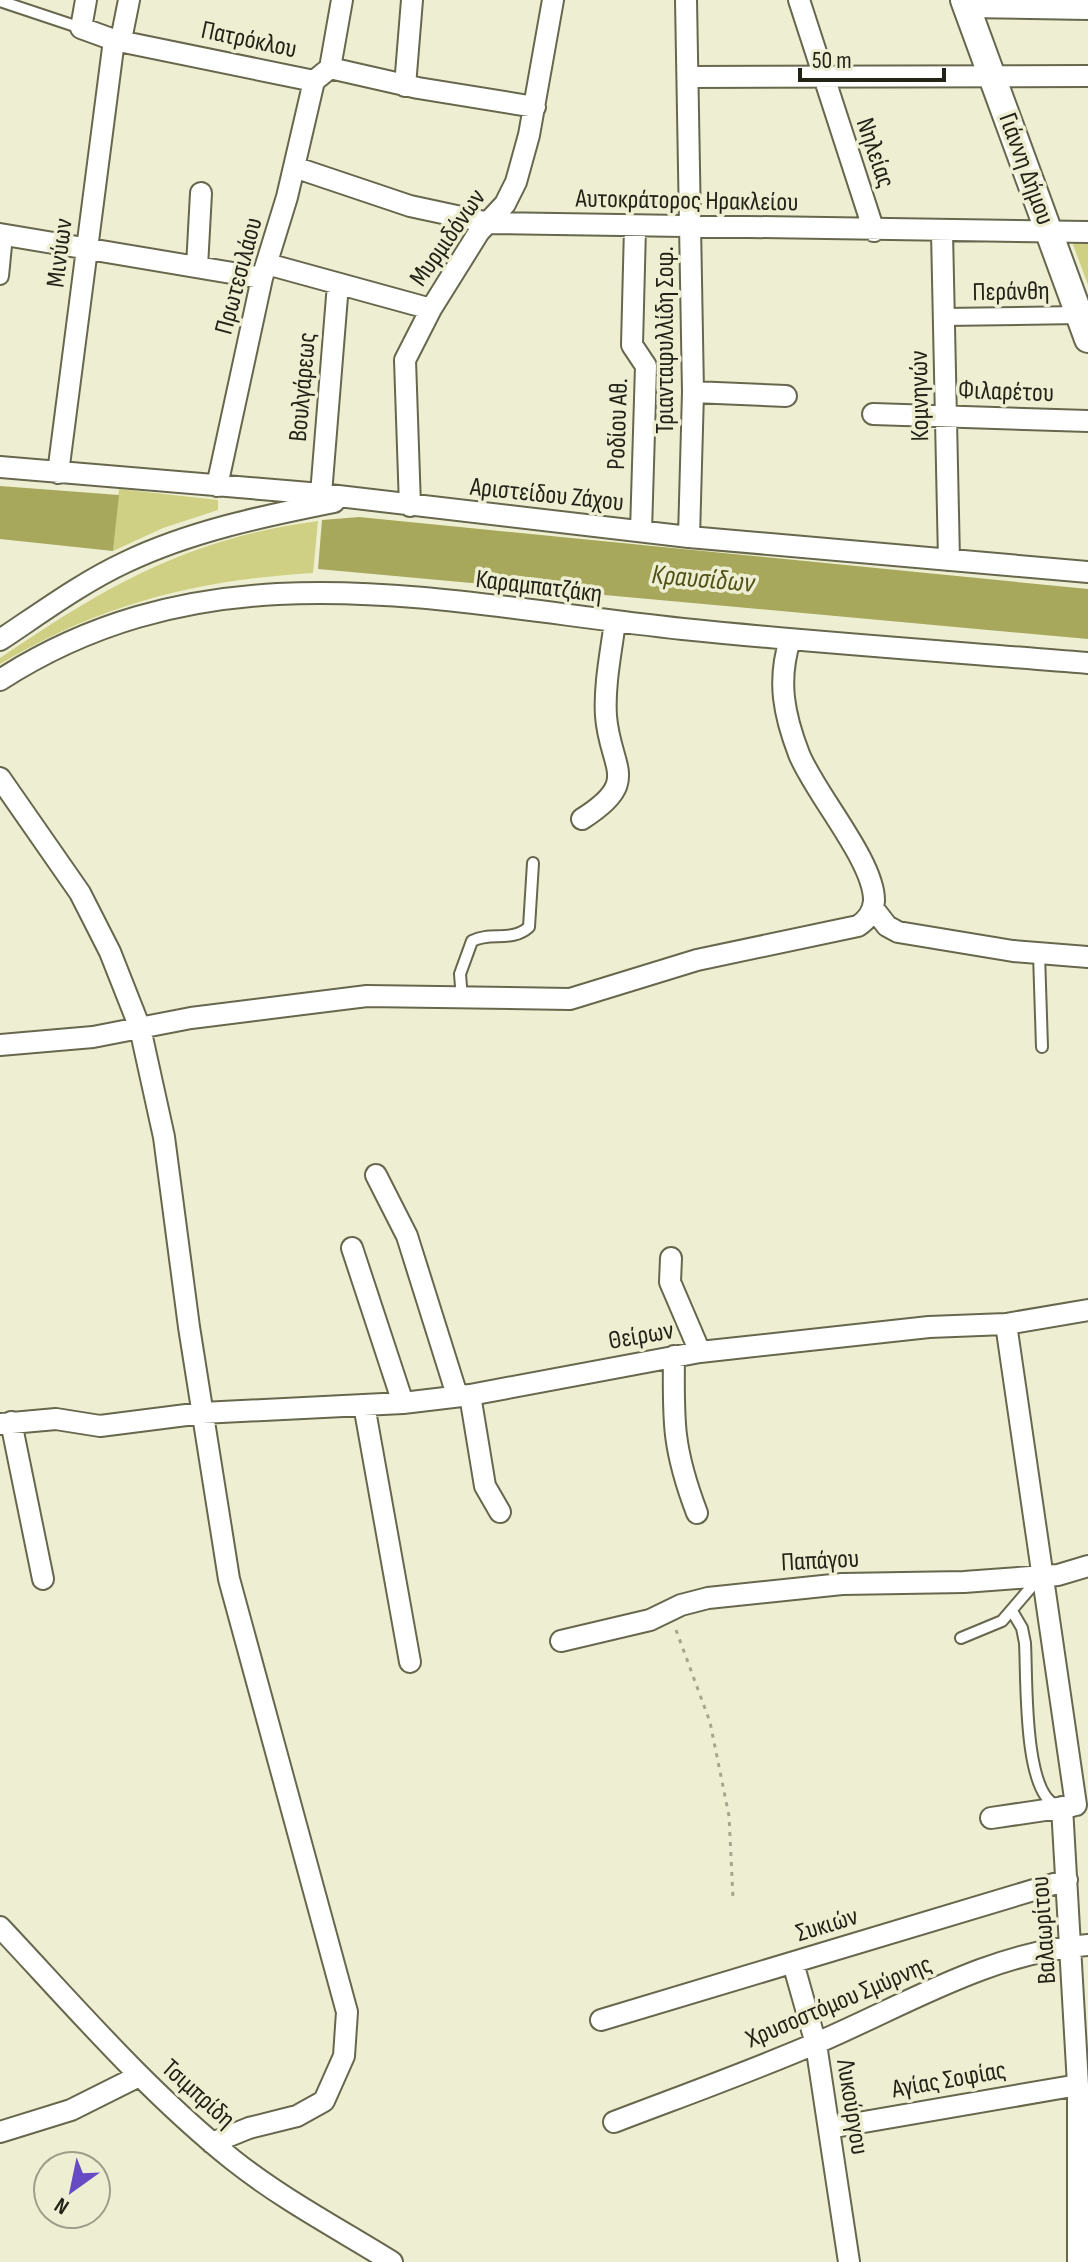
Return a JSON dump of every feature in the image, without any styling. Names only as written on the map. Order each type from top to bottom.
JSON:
[{"type":"street","points":[[81,28],[86,0]]},
{"type":"street","name":"Μινύων","points":[[58,473],[118,40],[129,0]]},
{"type":"street","name":"Πρωτεσιλάου","points":[[217,486],[264,271],[342,0]]},
{"type":"street","points":[[405,86],[412,0]]},
{"type":"street","name":"Μυρμιδόνων","points":[[410,506],[405,360],[431,309],[479,232],[489,223],[516,182],[535,107],[553,0]]},
{"type":"street","name":"Τριανταφυλλίδη Σοφ.","points":[[686,0],[693,392],[689,537]]},
{"type":"street","name":"Νηλείας","points":[[799,0],[821,77],[874,231]]},
{"type":"street","points":[[966,3],[1088,9]]},
{"type":"street","name":"Γιάννη Δήμου","points":[[966,3],[1083,327]]},
{"type":"street","name":"Πατρόκλου","points":[[81,28],[118,40],[535,107]]},
{"type":"street","points":[[688,77],[1088,76]]},
{"type":"street","name":"Αυτοκράτορος Ηρακλείου","points":[[294,167],[410,206],[489,223],[635,228],[1088,232]]},
{"type":"street","points":[[197,267],[201,193]]},
{"type":"street","name":"Ροδίου Αθ.","points":[[635,228],[632,345],[646,366],[641,531]]},
{"type":"street","name":"Κομνηνών","points":[[942,232],[949,560]]},
{"type":"street","points":[[0,276],[2,234],[197,267],[264,271],[338,284],[431,309]]},
{"type":"street","name":"Βουλγάρεως","points":[[321,494],[338,284]]},
{"type":"street","name":"Περάνθη","points":[[944,317],[1083,327]]},
{"type":"street","points":[[693,392],[786,396]]},
{"type":"street","name":"Φιλαρέτου","points":[[873,414],[1088,421]]},
{"type":"street","name":"Αριστείδου Ζάχου","points":[[0,467],[321,494],[689,537],[1088,572]]},
{"type":"street","points":[[0,640],[98,577],[177,541],[319,505],[370,501]]},
{"type":"street","name":"Καραμπατζάκη","points":[[0,680],[34,659],[119,620],[161,608],[234,596],[291,593],[377,596],[790,640],[1088,663]]},
{"type":"street","points":[[582,819],[607,801],[618,778],[617,754],[606,714],[615,622]]},
{"type":"street","points":[[0,1045],[93,1037],[356,997],[570,999],[685,963],[844,932],[865,922],[873,908],[873,889],[802,762],[785,712],[783,670],[790,640]]},
{"type":"street","points":[[0,778],[80,893],[110,952],[140,1028],[164,1137],[202,1413],[235,1608],[267,1710],[290,1808],[337,1969],[348,2025],[338,2076],[324,2101],[304,2114],[249,2128],[212,2143]]},
{"type":"street","points":[[873,908],[887,926],[898,932],[1039,954],[1088,957]]},
{"type":"street","points":[[376,1175],[407,1236],[464,1395],[485,1486],[500,1512]]},
{"type":"street","points":[[352,1248],[403,1403]]},
{"type":"street","points":[[671,1258],[670,1282],[700,1352]]},
{"type":"street","name":"Θείρων","points":[[5,1423],[56,1419],[100,1426],[202,1413],[403,1403],[464,1395],[700,1352],[887,1331],[1006,1324],[1088,1310]]},
{"type":"street","name":"Βαλαωρίτου","points":[[1006,1324],[1075,1805],[1067,1880],[1080,1946],[1078,2262]]},
{"type":"street","points":[[674,1356],[674,1440],[678,1464],[697,1513]]},
{"type":"street","points":[[364,1405],[410,1662]]},
{"type":"street","points":[[5,1423],[43,1579]]},
{"type":"street","name":"Παπάγου","points":[[561,1641],[650,1620],[708,1598],[768,1589],[1040,1577],[1088,1566]]},
{"type":"street","points":[[991,1818],[1075,1805]]},
{"type":"street","name":"Συκιών","points":[[601,2020],[1067,1880]]},
{"type":"street","name":"Τσιμπρίδη","points":[[0,1927],[139,2076],[212,2143],[249,2171],[392,2262]]},
{"type":"street","name":"Χρυσοστόμου Σμύρνης","points":[[614,2122],[816,2044],[993,1964],[1039,1951],[1080,1946]]},
{"type":"street","name":"Λυκούργου","points":[[793,1963],[816,2044],[849,2262]]},
{"type":"street","points":[[0,2132],[71,2110],[139,2076]]},
{"type":"street","name":"Αγίας Σοφίας","points":[[829,2128],[1078,2085]]},
{"type":"lane","name":"Πατρόκλου","points":[[0,1],[81,28]]},
{"type":"lane","points":[[462,999],[460,974],[472,941],[517,937],[529,927],[533,863]]},
{"type":"lane","points":[[1039,954],[1042,1047]]},
{"type":"lane","points":[[961,1638],[993,1627],[1012,1611],[1040,1577]]},
{"type":"lane","points":[[1012,1611],[1022,1628],[1025,1643],[1030,1731],[1038,1787],[1050,1803],[1075,1805]]},
{"type":"path","points":[[669,1612],[710,1722],[729,1816],[733,1898]]},
{"type":"green space","points":[[1072,242],[1088,242],[1088,285]]},
{"type":"green space","points":[[119,489],[218,500],[218,510],[163,528],[113,551]]},
{"type":"green space","points":[[318,521],[313,573],[229,582],[150,599],[75,625],[0,664],[0,658],[39,632],[113,587],[150,569],[228,539]]},
{"type":"water","points":[[0,486],[119,495],[113,551],[0,539]]},
{"type":"water","name":"Κραυσίδων","points":[[359,517],[1088,589],[1088,639],[318,569],[322,520]]}]
